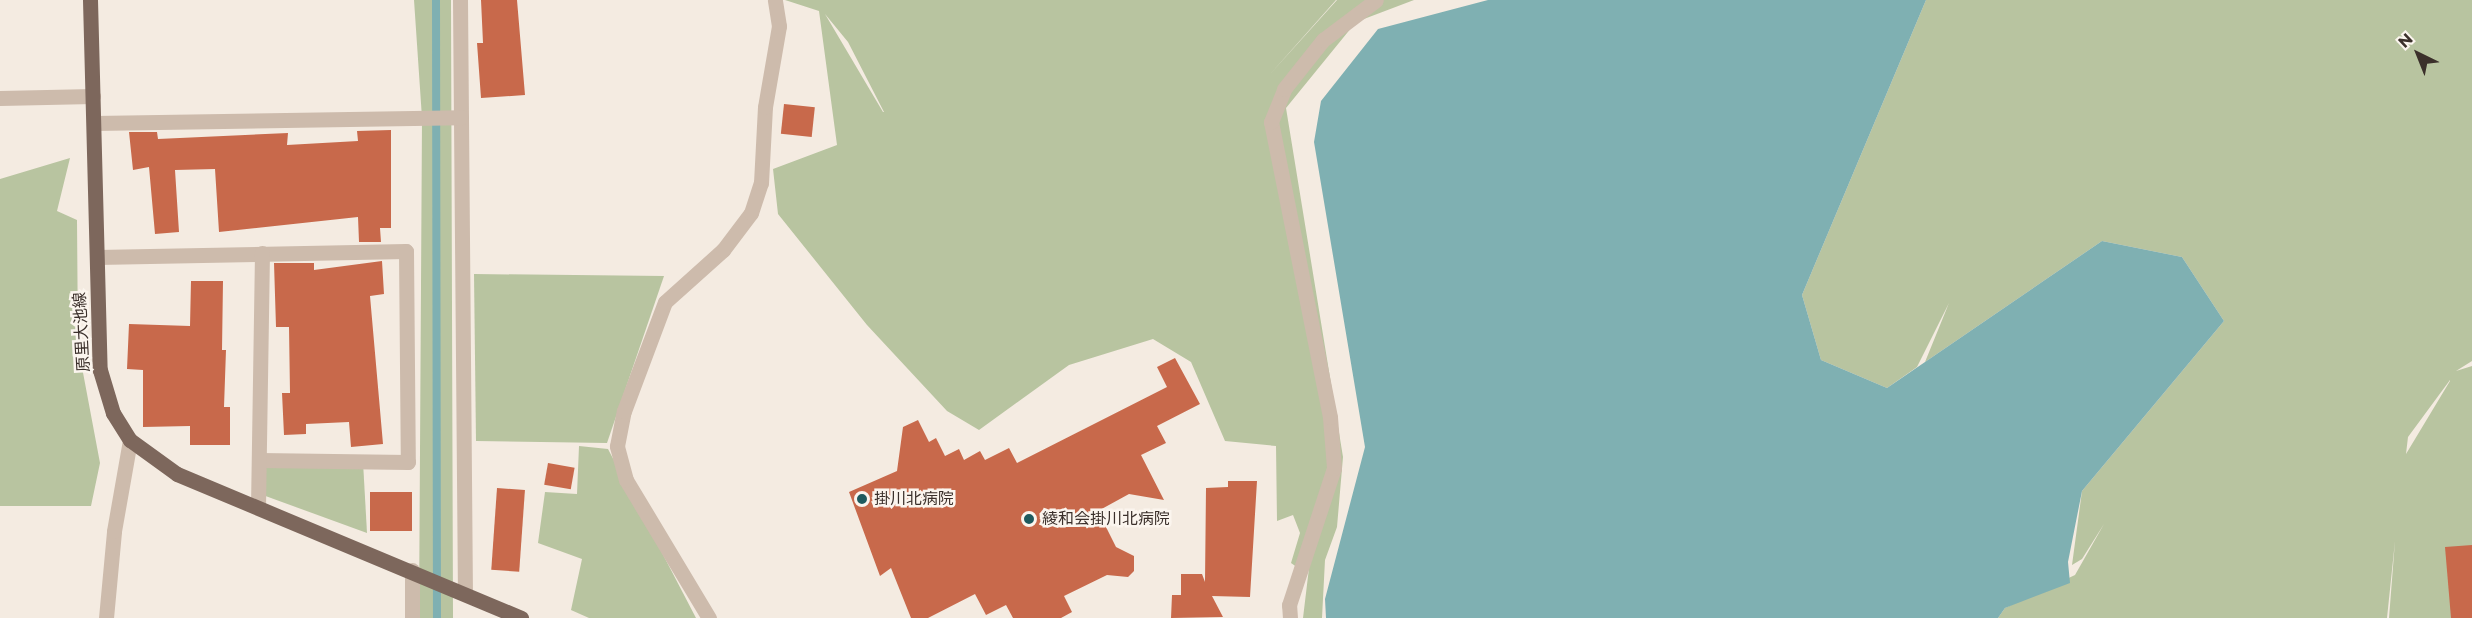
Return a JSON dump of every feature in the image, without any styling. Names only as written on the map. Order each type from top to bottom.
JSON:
[{"type":"main road","name":"原里大池線","points":[[90,0],[100,370],[113,413],[130,440],[177,474],[463,590],[521,618]]},
{"type":"street","points":[[460,0],[463,590]]},
{"type":"street","points":[[709,618],[626,480],[617,446],[624,411],[665,302],[723,250],[751,213],[761,183],[765,107],[779,26],[776,0]]},
{"type":"street","points":[[1290,618],[1289,605],[1334,468],[1330,417],[1271,122],[1284,89],[1323,40],[1376,0]]},
{"type":"street","points":[[0,98],[93,96]]},
{"type":"street","points":[[94,123],[459,117]]},
{"type":"street","points":[[97,256],[406,250],[408,462],[260,460]]},
{"type":"street","points":[[258,507],[262,253]]},
{"type":"street","points":[[106,618],[114,531],[130,440]]},
{"type":"street","points":[[412,618],[417,572]]},
{"type":"green space","points":[[414,0],[451,0],[453,618],[419,618],[422,118]]},
{"type":"green space","points":[[785,0],[1336,0],[1263,82],[1337,0],[1414,0],[1356,22],[1286,108],[1343,457],[1337,527],[1325,560],[1322,618],[1303,618],[1309,568],[1301,570],[1291,563],[1300,533],[1293,515],[1277,521],[1276,446],[1225,441],[1191,362],[1153,339],[1069,365],[979,430],[947,411],[867,325],[778,214],[773,169],[837,145],[819,11]],"holes":[[[825,14],[848,42],[884,112]]]},
{"type":"green space","points":[[1926,0],[2472,0],[2472,361],[2456,371],[2472,366],[2472,618],[2389,618],[2395,541],[2387,618],[1998,618],[2005,608],[2075,575],[2104,524],[2082,559],[2072,565],[2082,491],[2224,321],[2182,257],[2102,241],[1925,362],[1949,303],[1917,367],[1887,388],[1821,360],[1802,295]],"holes":[[[2450,381],[2406,454],[2408,437]]]},
{"type":"green space","points":[[70,158],[57,211],[77,220],[78,346],[100,463],[91,506],[0,506],[0,179]]},
{"type":"green space","points":[[474,274],[664,276],[607,443],[476,441]]},
{"type":"green space","points":[[579,446],[608,449],[696,618],[589,618],[571,610],[582,559],[538,543],[545,492],[577,494]]},
{"type":"green space","points":[[259,460],[363,462],[367,533],[260,494]]},
{"type":"water","points":[[1488,0],[1926,0],[1802,295],[1821,360],[1887,388],[2102,241],[2182,257],[2224,321],[2082,491],[2068,562],[2070,583],[2005,608],[1998,618],[1326,618],[1325,599],[1365,447],[1314,142],[1321,101],[1378,29]]},
{"type":"building","points":[[481,0],[517,0],[525,95],[481,98],[477,43],[483,43]]},
{"type":"building","points":[[784,104],[815,107],[812,137],[781,134]]},
{"type":"building","points":[[391,130],[391,228],[380,228],[381,242],[359,242],[358,217],[219,232],[215,169],[175,170],[179,232],[155,234],[149,167],[133,170],[129,132],[157,132],[158,139],[288,133],[287,145],[358,141],[357,131]]},
{"type":"building","points":[[382,261],[384,294],[370,296],[383,444],[351,447],[349,422],[306,424],[306,434],[284,435],[282,393],[290,393],[289,327],[276,327],[274,263],[314,263],[314,270]]},
{"type":"building","points":[[191,281],[223,281],[222,350],[226,350],[224,407],[230,407],[230,445],[190,445],[190,426],[143,427],[143,370],[127,369],[129,324],[190,326]]},
{"type":"building","points":[[1175,358],[1200,404],[1157,426],[1166,443],[1141,455],[1164,500],[1129,494],[1098,511],[1116,547],[1134,556],[1134,571],[1128,577],[1107,575],[1064,596],[1072,612],[1061,618],[1013,618],[1006,605],[986,615],[975,594],[928,618],[911,618],[891,568],[880,576],[849,492],[897,471],[903,427],[918,420],[929,442],[936,438],[945,456],[959,449],[964,460],[980,451],[985,460],[1009,448],[1017,463],[1167,387],[1157,367]]},
{"type":"building","points":[[548,463],[575,468],[571,489],[544,485]]},
{"type":"building","points":[[1228,481],[1257,481],[1250,597],[1212,596],[1223,617],[1171,618],[1172,595],[1181,595],[1181,574],[1202,574],[1205,582],[1206,488],[1228,487]]},
{"type":"building","points":[[497,488],[525,490],[519,572],[491,570]]},
{"type":"building","points":[[370,492],[412,492],[412,531],[370,531]]},
{"type":"building","points":[[2472,545],[2472,618],[2451,618],[2445,547]]},
{"type":"waterway","points":[[436,0],[437,618]]},
{"type":"place","name":"掛川北病院","points":[[862,499]]},
{"type":"place","name":"綾和会掛川北病院","points":[[1029,519]]}]
